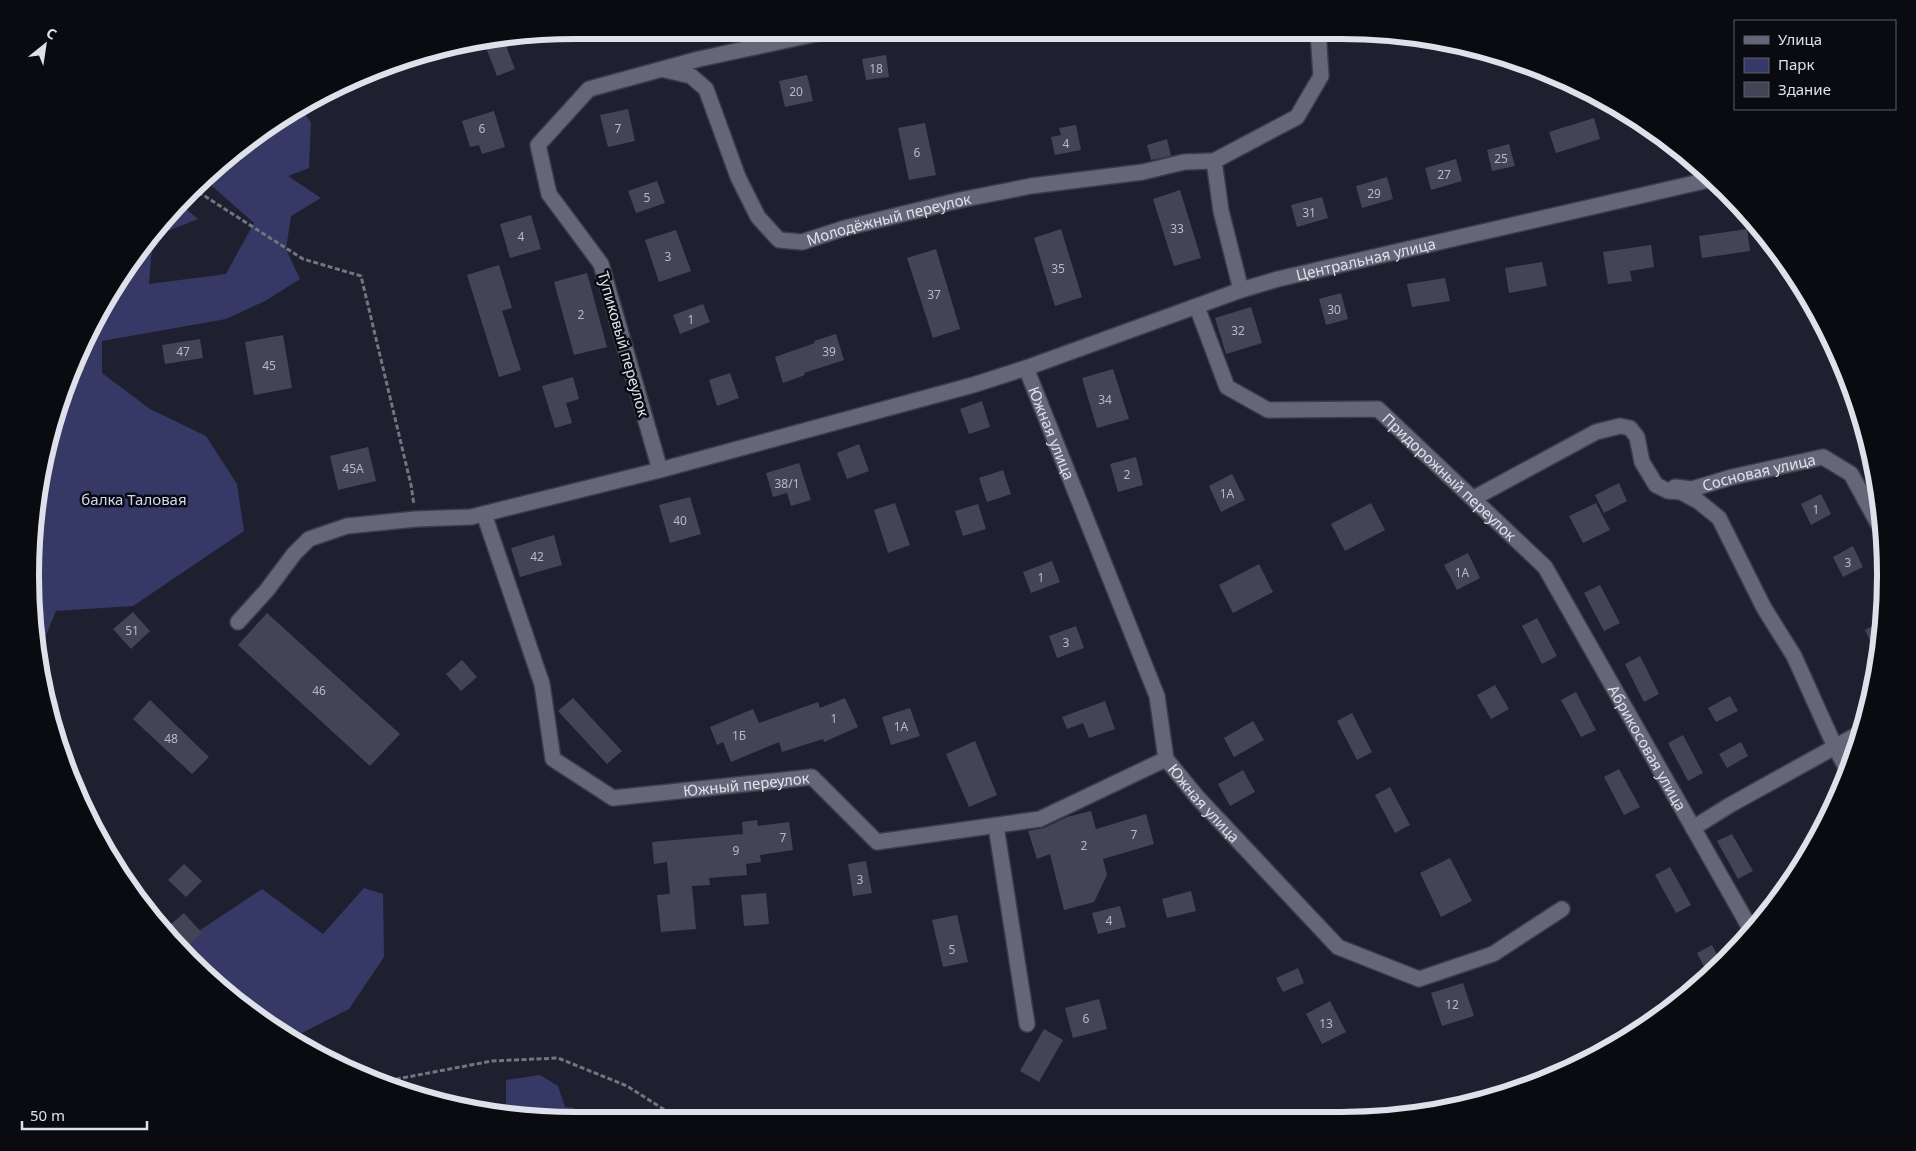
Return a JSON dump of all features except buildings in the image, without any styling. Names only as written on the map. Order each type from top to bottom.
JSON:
[{"type":"street","points":[[661,69],[792,39]]},
{"type":"street","points":[[1241,290],[1221,211],[1214,161],[1297,117],[1321,76],[1319,39]]},
{"type":"street","name":"Молодёжный переулок","points":[[661,69],[691,76],[706,89],[738,177],[758,216],[779,240],[802,242],[845,228],[960,200],[1031,186],[1143,172],[1184,162],[1214,161]]},
{"type":"street","name":"Тупиковый переулок","points":[[660,470],[601,264],[549,194],[538,145],[589,89],[661,69]]},
{"type":"street","name":"Центральная улица","points":[[238,622],[267,590],[294,554],[310,539],[347,526],[416,518],[472,517],[660,470],[972,385],[1026,368],[1241,290],[1297,275],[1704,181]]},
{"type":"street","name":"Придорожный переулок","points":[[1197,307],[1227,386],[1268,410],[1378,409],[1545,567]]},
{"type":"street","name":"Южная улица","points":[[1026,368],[1157,696],[1166,759],[1198,798],[1338,947],[1419,979],[1493,954],[1562,909]]},
{"type":"street","points":[[1474,498],[1596,432],[1620,426],[1630,428],[1637,437],[1642,462],[1659,487],[1668,491],[1681,492],[1698,501],[1719,518],[1764,608],[1794,656],[1843,762]]},
{"type":"street","name":"Сосновая улица","points":[[1659,487],[1692,489],[1732,477],[1823,457],[1851,474],[1874,516]]},
{"type":"street","name":"Южный переулок","points":[[484,514],[542,684],[552,759],[613,798],[812,777],[877,842],[1040,820],[1166,759]]},
{"type":"street","name":"Абрикосовая улица","points":[[1545,567],[1748,924]]},
{"type":"street","points":[[1693,828],[1730,805],[1852,737]]},
{"type":"street","points":[[996,826],[1027,1024]]},
{"type":"path","points":[[199,193],[303,259],[361,276],[411,485],[416,518]]},
{"type":"path","points":[[392,1080],[492,1061],[558,1058],[627,1086],[668,1112]]},
{"type":"green space","name":"балка Таловая","points":[[304,113],[311,123],[309,168],[288,176],[321,198],[291,216],[286,249],[300,279],[265,301],[226,319],[102,341],[102,373],[150,409],[206,436],[237,484],[244,531],[133,606],[56,611],[43,643],[39,576],[43,505],[57,437],[67,403],[94,338],[129,277],[152,246],[149,284],[226,274],[254,223],[209,184],[277,129]]},
{"type":"green space","name":"балка Таловая","points":[[185,208],[198,219],[163,233]]},
{"type":"green space","name":"балка Таловая","points":[[48,672],[59,705],[57,712]]},
{"type":"green space","points":[[364,888],[383,894],[384,957],[349,1009],[298,1035],[249,1001],[222,979],[183,941],[262,889],[323,934]]},
{"type":"green space","points":[[540,1075],[558,1086],[565,1107],[574,1108],[575,1112],[501,1107],[506,1105],[506,1080]]}]
